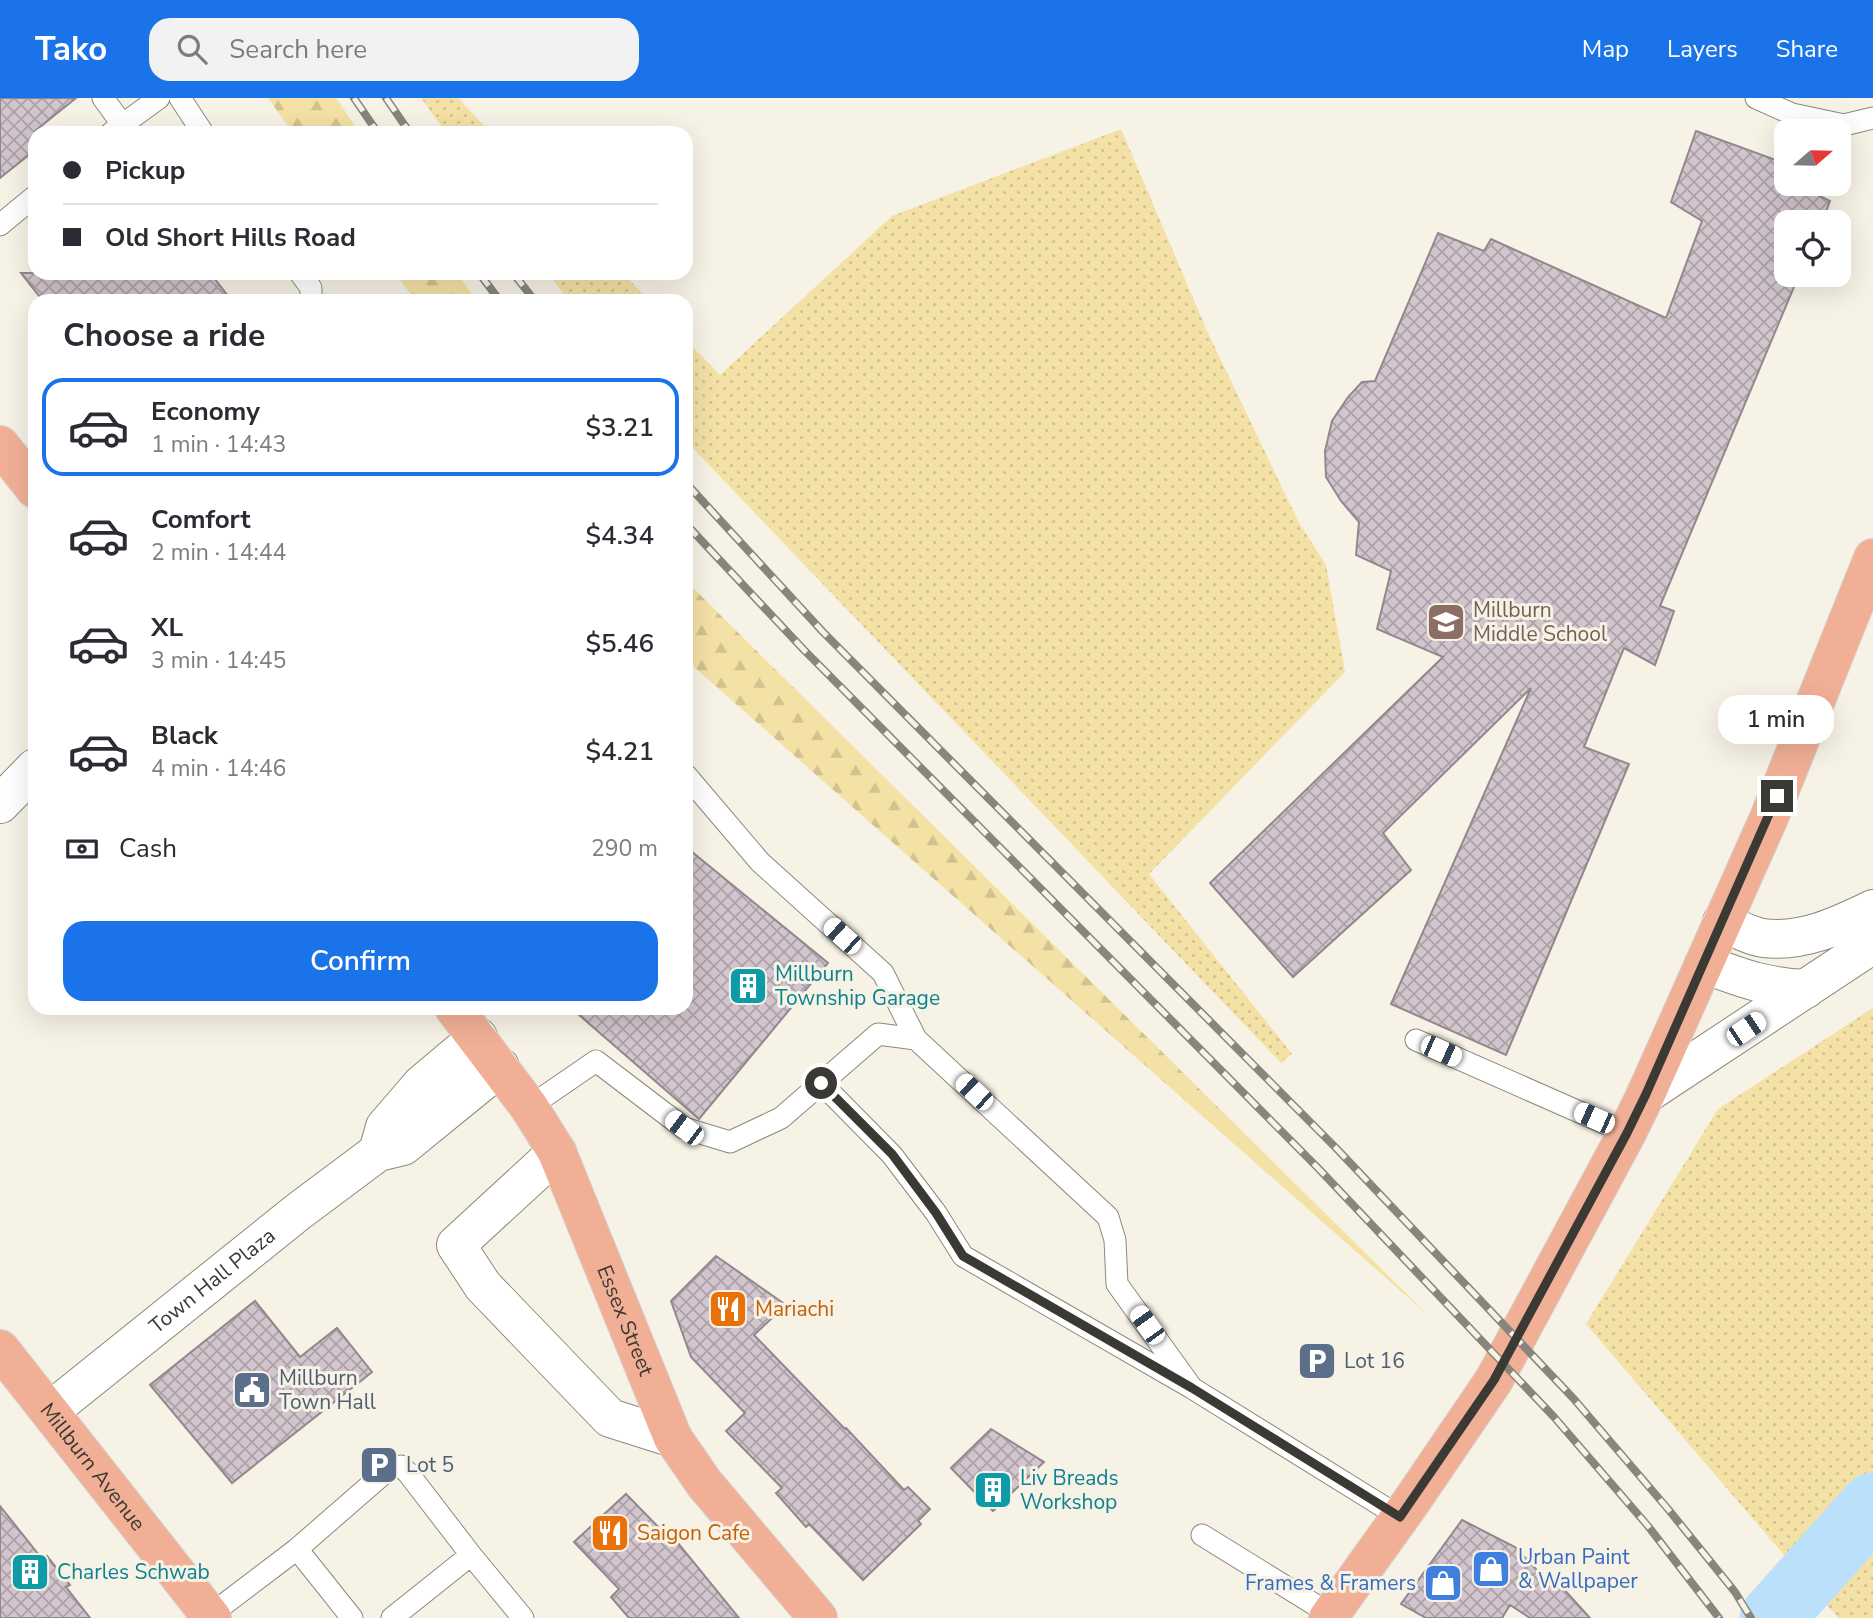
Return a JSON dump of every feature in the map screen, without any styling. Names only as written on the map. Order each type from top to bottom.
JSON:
[{"type":"main road","points":[[0,445],[28,480]]},
{"type":"main road","points":[[1329,1616],[1494,1380],[1627,1133],[1768,820],[1873,558]]},
{"type":"main road","name":"Essex Street","points":[[460,1015],[529,1107],[557,1152],[673,1438],[704,1483],[818,1618]]},
{"type":"main road","name":"Millburn Avenue","points":[[0,1349],[211,1617]]},
{"type":"street","points":[[0,804],[28,775]]},
{"type":"street","points":[[1721,922],[1761,938],[1802,937],[1840,925],[1873,909]]},
{"type":"street","points":[[1646,1094],[1873,944]]},
{"type":"street","points":[[1703,964],[1764,985],[1805,989]]},
{"type":"street","name":"Town Hall Plaza","points":[[50,1411],[299,1211],[378,1152],[403,1146],[489,1052]]},
{"type":"street","points":[[557,1152],[456,1245],[483,1286],[610,1418],[673,1438]]},
{"type":"lane","points":[[103,98],[116,126]]},
{"type":"lane","points":[[121,126],[159,98]]},
{"type":"lane","points":[[180,98],[198,126]]},
{"type":"lane","points":[[1756,98],[1792,114],[1844,125],[1873,118]]},
{"type":"lane","points":[[0,225],[28,202]]},
{"type":"lane","points":[[693,783],[760,862],[883,973],[916,1039],[1108,1217],[1115,1240],[1117,1284],[1192,1388]]},
{"type":"lane","points":[[529,1107],[596,1061],[684,1128],[730,1142],[781,1118],[878,1034],[916,1039]]},
{"type":"lane","points":[[1416,1040],[1627,1133]]},
{"type":"lane","points":[[821,1083],[892,1154],[936,1213],[963,1256],[1192,1388],[1400,1517]]},
{"type":"lane","points":[[211,1617],[297,1549],[390,1468],[401,1466],[523,1618]]},
{"type":"lane","points":[[1202,1535],[1329,1616]]},
{"type":"lane","points":[[297,1549],[352,1618]]},
{"type":"lane","points":[[392,1618],[471,1555]]},
{"type":"green space","points":[[268,98],[336,98],[355,126],[288,126]]},
{"type":"green space","points":[[421,98],[458,98],[484,126],[441,126]]},
{"type":"green space","points":[[1121,129],[1207,331],[1298,521],[1326,565],[1345,672],[1149,874],[1292,1054],[1281,1063],[693,448],[693,347],[720,375],[892,216]]},
{"type":"green space","points":[[400,280],[462,280],[472,294],[411,294]]},
{"type":"green space","points":[[553,280],[630,280],[642,294],[564,294]]},
{"type":"green space","points":[[693,588],[1429,1316],[693,666]]},
{"type":"green space","points":[[1873,1008],[1873,1618],[1838,1618],[1586,1324],[1718,1109]]},
{"type":"building","points":[[0,98],[76,98],[41,126],[28,126],[28,156],[0,178]]},
{"type":"building","name":"Millburn Middle School","points":[[1696,131],[1774,159],[1774,196],[1820,196],[1830,201],[1827,210],[1774,210],[1774,287],[1794,287],[1660,606],[1674,611],[1655,665],[1624,648],[1584,747],[1629,764],[1506,1055],[1391,1004],[1531,688],[1383,833],[1411,870],[1293,977],[1210,883],[1443,657],[1377,629],[1391,571],[1356,555],[1359,522],[1326,477],[1325,451],[1332,421],[1348,397],[1362,382],[1375,381],[1438,233],[1484,251],[1491,239],[1666,318],[1702,221],[1671,202]]},
{"type":"building","points":[[21,273],[28,273],[28,280],[216,280],[226,294],[38,294]]},
{"type":"building","name":"Millburn Township Garage","points":[[693,853],[828,963],[699,1119],[579,1015],[693,1015]]},
{"type":"building","points":[[716,1256],[786,1305],[754,1335],[904,1490],[908,1487],[930,1509],[918,1521],[921,1524],[863,1580],[809,1524],[806,1527],[776,1493],[782,1488],[726,1431],[745,1413],[691,1357],[671,1301]]},
{"type":"building","name":"Millburn Town Hall","points":[[255,1301],[300,1357],[337,1328],[372,1372],[232,1483],[150,1385]]},
{"type":"building","name":"Liv Breads Workshop","points":[[991,1429],[1044,1462],[993,1511],[951,1468]]},
{"type":"building","points":[[626,1494],[671,1540],[674,1538],[739,1618],[629,1618],[611,1597],[619,1589],[574,1542]]},
{"type":"building","name":"Charles Schwab","points":[[0,1506],[43,1560],[47,1556],[70,1585],[66,1587],[90,1618],[0,1618]]},
{"type":"building","name":"Urban Paint & Wallpaper","points":[[1462,1520],[1515,1547],[1549,1583],[1553,1577],[1590,1618],[1530,1618],[1510,1605],[1502,1618],[1426,1618],[1401,1604]]},
{"type":"waterway","points":[[1772,1618],[1873,1505]]},
{"type":"railway","points":[[354,98],[373,126]]},
{"type":"railway","points":[[386,98],[405,126]]},
{"type":"railway","points":[[484,280],[495,294]]},
{"type":"railway","points":[[518,280],[530,294]]},
{"type":"railway","points":[[693,491],[823,632],[1336,1148],[1573,1398],[1668,1509],[1735,1592],[1751,1618]]},
{"type":"railway","points":[[693,531],[804,650],[1317,1167],[1554,1417],[1648,1526],[1719,1618]]},
{"type":"place","name":"Millburn Middle School","points":[[1446,622]]},
{"type":"place","name":"Millburn Township Garage","points":[[748,986]]},
{"type":"place","name":"Mariachi","points":[[728,1309]]},
{"type":"place","name":"Lot 16","points":[[1317,1361]]},
{"type":"place","name":"Millburn Town Hall","points":[[252,1390]]},
{"type":"place","name":"Lot 5","points":[[379,1465]]},
{"type":"place","name":"Liv Breads Workshop","points":[[993,1490]]},
{"type":"place","name":"Saigon Cafe","points":[[610,1533]]},
{"type":"place","name":"Urban Paint & Wallpaper","points":[[1491,1569]]},
{"type":"place","name":"Charles Schwab","points":[[30,1572]]},
{"type":"place","name":"Frames & Framers","points":[[1443,1583]]},
{"type":"route","points":[[821,1083],[892,1154],[936,1213],[963,1256],[1192,1388],[1400,1517],[1494,1380],[1627,1133],[1777,796]]}]
